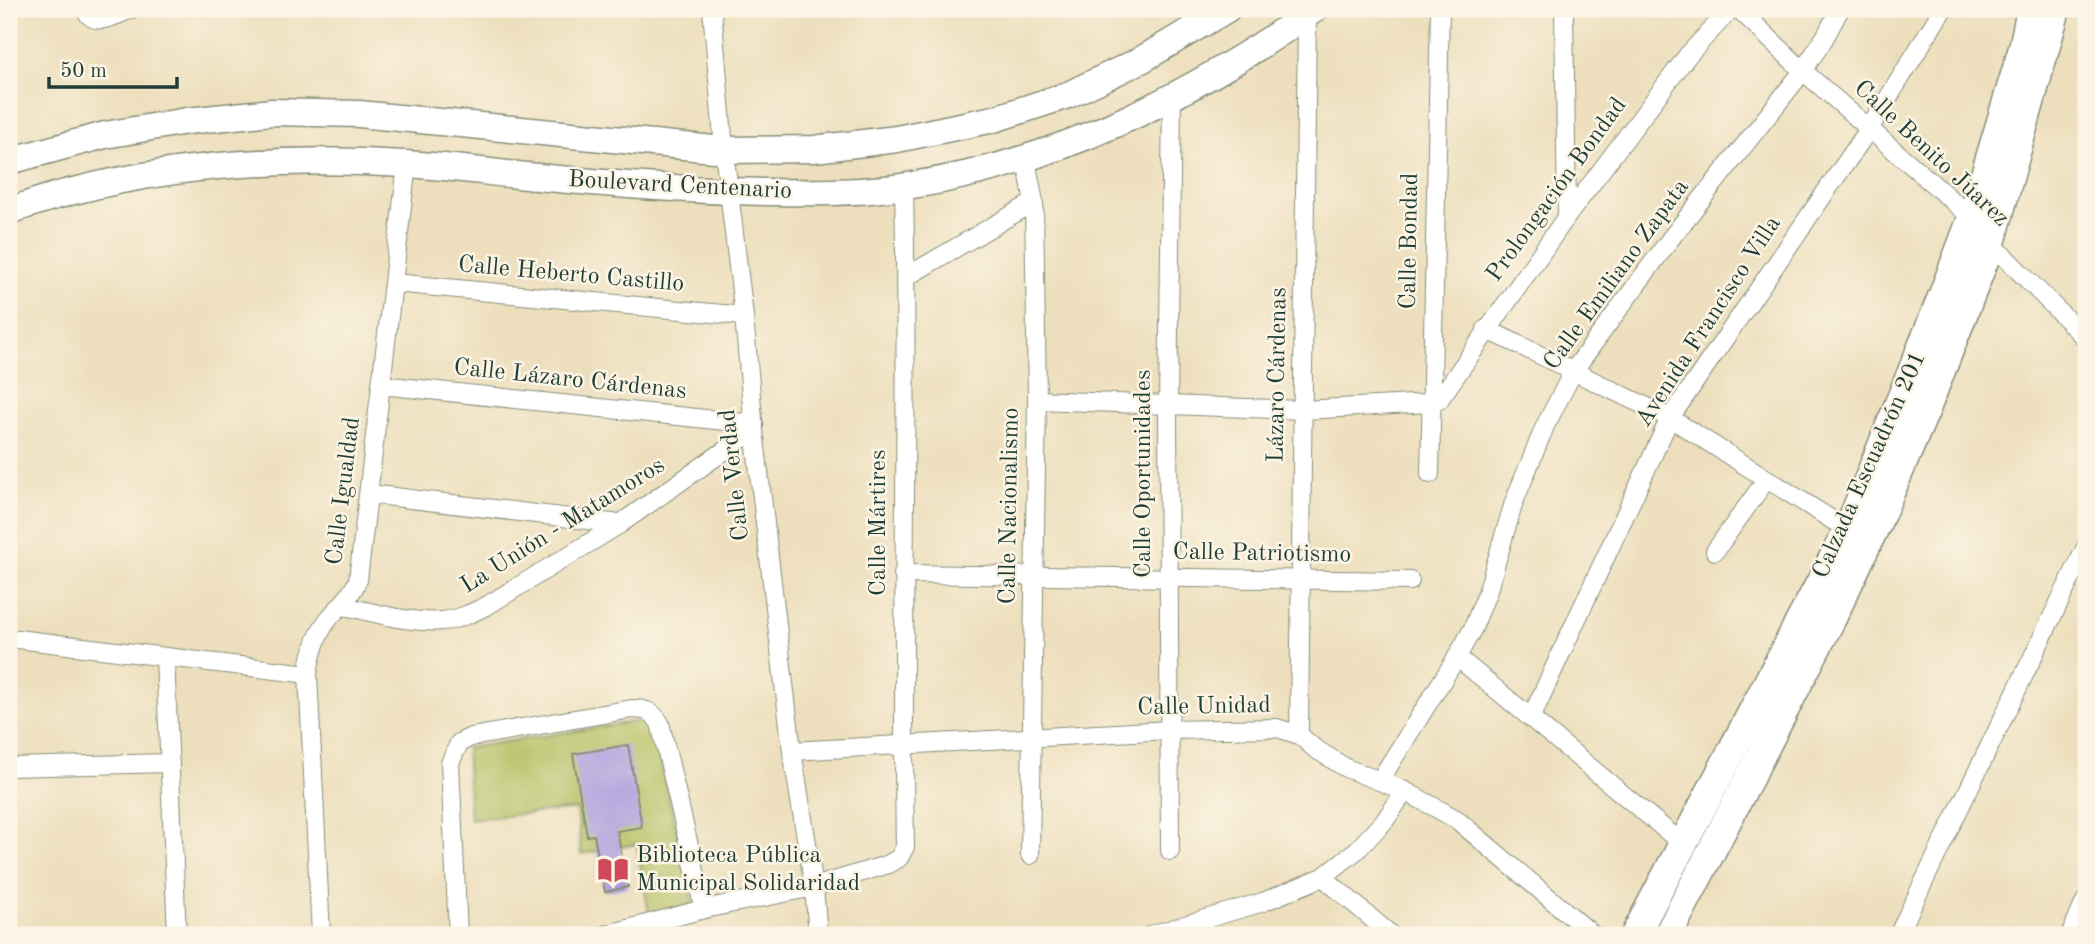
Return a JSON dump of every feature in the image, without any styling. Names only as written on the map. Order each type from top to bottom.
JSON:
[{"type":"main road","name":"Boulevard Centenario","points":[[9,161],[105,135],[187,121],[272,112],[359,114],[724,150],[814,149],[897,139],[994,119],[1068,94],[1141,60],[1227,9]]},
{"type":"main road","name":"Calzada Escuadrón 201","points":[[1635,935],[1848,530],[1972,218],[2031,9]]},
{"type":"main road","name":"Calzada Escuadrón 201","points":[[1668,935],[1832,618],[1926,409],[1991,243],[2056,9]]},
{"type":"main road","name":"Boulevard Centenario","points":[[9,211],[73,191],[148,175],[224,165],[313,160],[407,164],[729,192],[817,193],[904,187],[960,177],[1026,160],[1093,135],[1172,98],[1240,59],[1311,12]]},
{"type":"street","points":[[85,9],[95,20],[131,9]]},
{"type":"street","name":"Calle Verdad","points":[[712,9],[724,150],[754,427],[792,751],[814,887],[818,935]]},
{"type":"street","name":"Calle Bondad","points":[[1430,474],[1440,9]]},
{"type":"street","points":[[1564,9],[1567,216]]},
{"type":"street","name":"Prolongación Bondad","points":[[1431,404],[1444,395],[1486,329],[1567,216],[1688,55],[1731,9]]},
{"type":"street","name":"Calle Benito Júarez","points":[[1739,9],[1803,71],[1972,218],[1991,243],[2086,339]]},
{"type":"street","name":"Calle Emiliano Zapata","points":[[1380,780],[1473,628],[1487,593],[1519,489],[1545,426],[1574,370],[1671,238],[1803,71],[1839,9]]},
{"type":"street","name":"Avenida Francisco Villa","points":[[1531,718],[1670,418],[1868,129],[1943,9]]},
{"type":"street","name":"Lázaro Cárdenas","points":[[1299,735],[1311,12]]},
{"type":"street","name":"Calle Oportunidades","points":[[1170,851],[1168,407],[1172,98]]},
{"type":"street","name":"Calle Nacionalismo","points":[[1026,160],[1034,202],[1037,400],[1030,855]]},
{"type":"street","name":"Calle Igualdad","points":[[321,935],[308,674],[313,647],[320,632],[330,617],[352,595],[358,580],[407,164]]},
{"type":"street","name":"Calle Mártires","points":[[814,887],[889,864],[899,858],[905,847],[904,187]]},
{"type":"street","points":[[906,277],[1034,202]]},
{"type":"street","name":"Calle Heberto Castillo","points":[[394,283],[744,316]]},
{"type":"street","points":[[1486,329],[1670,418],[1848,530]]},
{"type":"street","name":"Calle Lázaro Cárdenas","points":[[382,385],[754,427]]},
{"type":"street","points":[[1037,400],[1303,410],[1431,404]]},
{"type":"street","name":"La Unión - Matamoros","points":[[343,606],[413,620],[442,621],[467,615],[488,605],[620,524],[754,427]]},
{"type":"street","points":[[1715,551],[1766,480]]},
{"type":"street","points":[[369,494],[620,524]]},
{"type":"street","points":[[1898,935],[2086,547]]},
{"type":"street","name":"Calle Patriotismo","points":[[903,574],[1410,581]]},
{"type":"street","points":[[9,638],[308,674]]},
{"type":"street","points":[[165,656],[177,935]]},
{"type":"street","points":[[1457,657],[1684,845]]},
{"type":"street","points":[[458,935],[450,763],[459,743],[471,737],[632,709],[644,709],[653,713],[660,723],[704,909]]},
{"type":"street","name":"Calle Unidad","points":[[792,751],[1169,730],[1277,728],[1299,735],[1346,768],[1405,790],[1456,819],[1593,935]]},
{"type":"street","points":[[9,767],[170,763]]},
{"type":"street","points":[[1151,935],[1264,902],[1323,877],[1357,850],[1385,820],[1405,790]]},
{"type":"street","points":[[1323,877],[1391,935]]},
{"type":"street","points":[[606,935],[704,909],[814,887]]},
{"type":"street","points":[[2070,935],[2086,900]]},
{"type":"green space","points":[[651,719],[693,904],[649,914],[637,844],[581,854],[577,809],[470,819],[466,748]]},
{"type":"building","points":[[628,745],[642,827],[617,831],[628,887],[605,892],[594,835],[587,836],[573,754]]},
{"type":"place","name":"Biblioteca Pública Municipal Solidaridad","points":[[613,870]]}]
